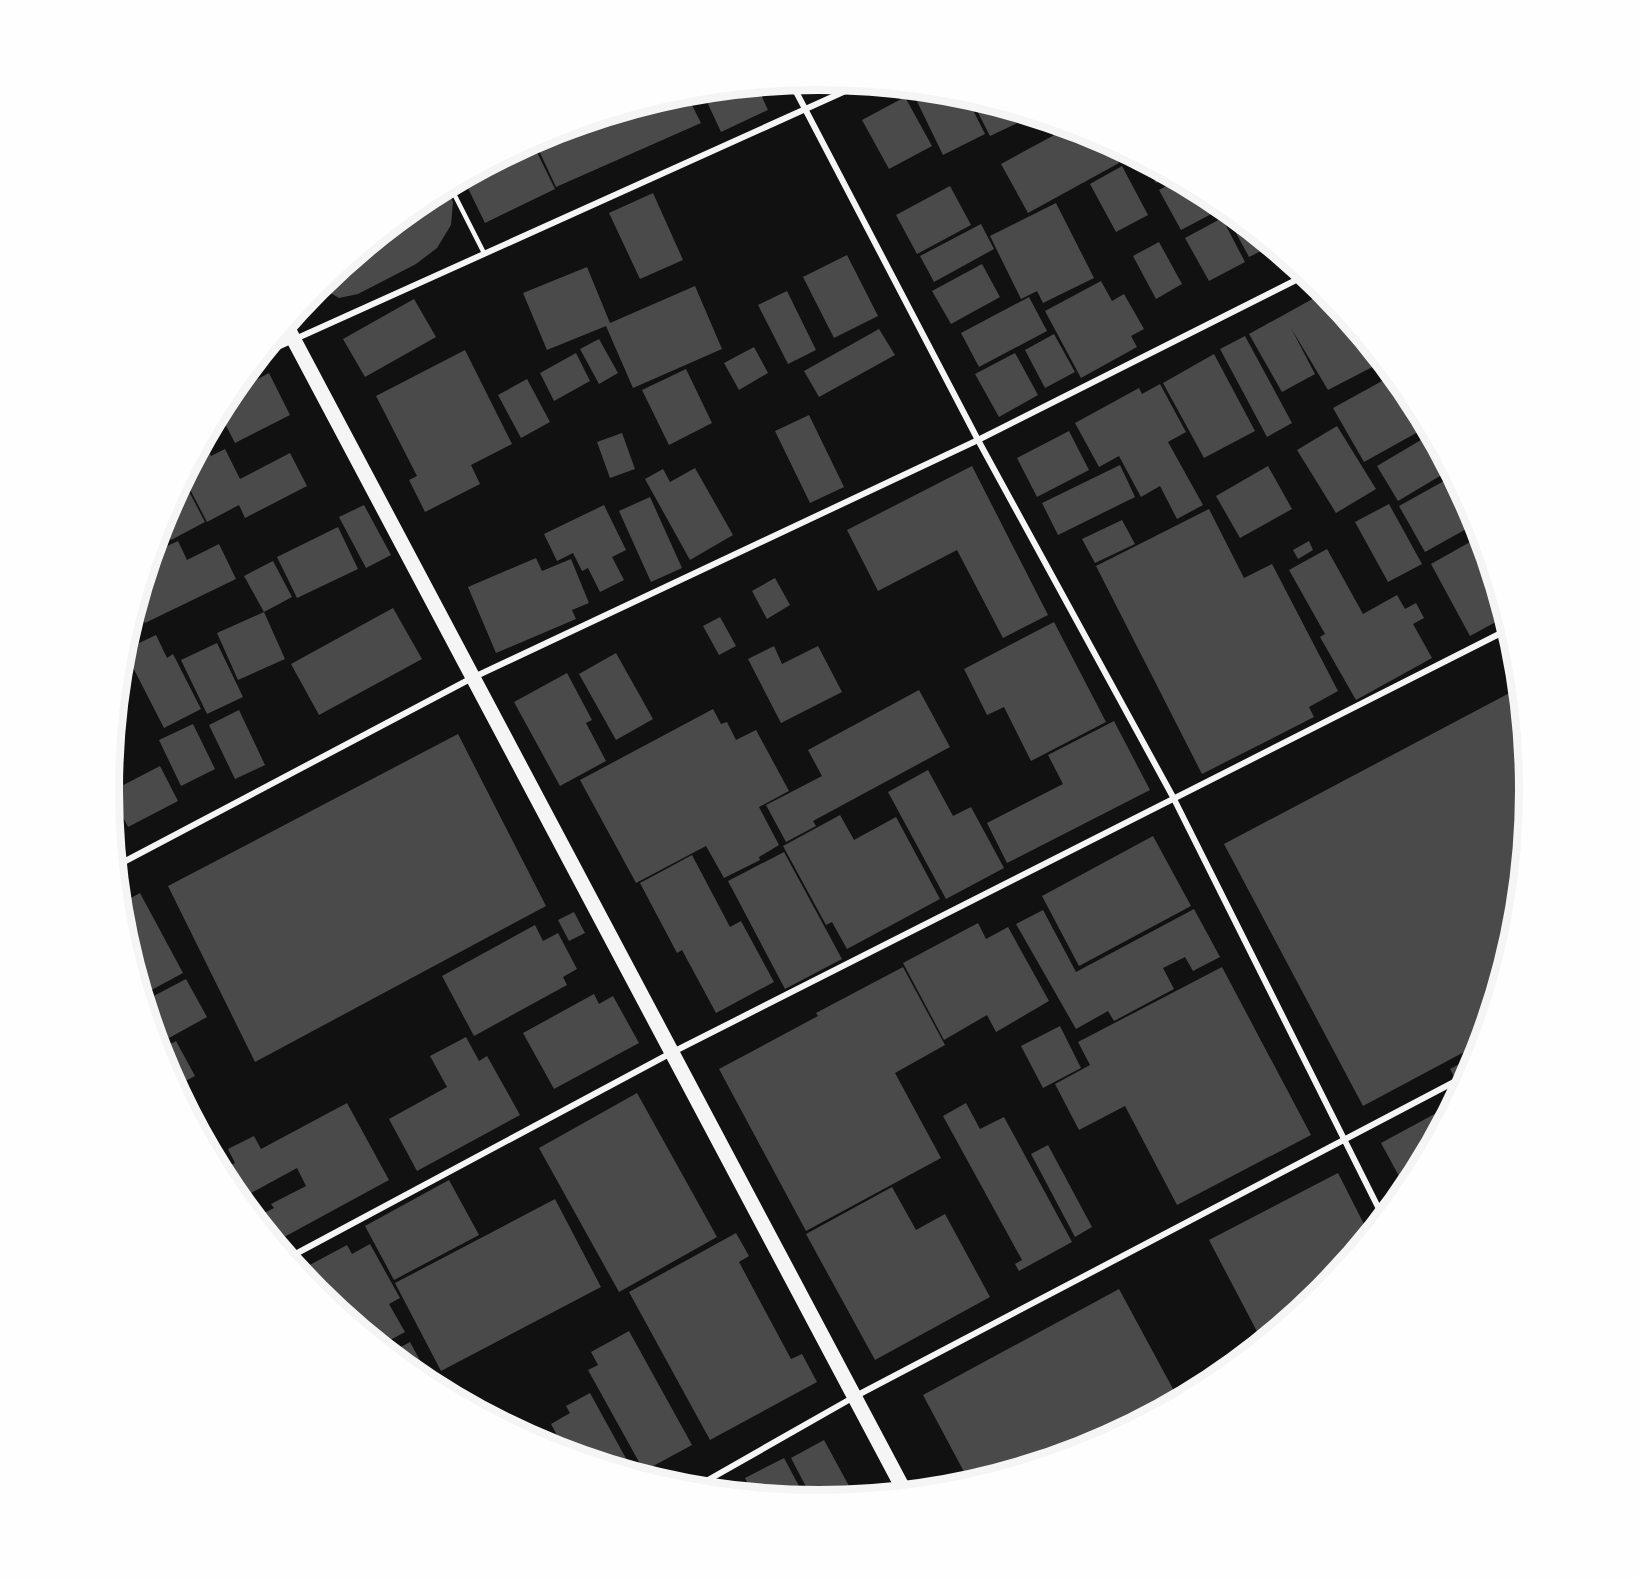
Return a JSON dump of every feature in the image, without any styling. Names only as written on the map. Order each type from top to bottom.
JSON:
[{"type":"main road","points":[[290,332],[901,1485]]},
{"type":"street","points":[[796,91],[978,440],[1173,797],[1379,1209]]},
{"type":"street","points":[[278,346],[846,91]]},
{"type":"street","points":[[123,862],[472,678],[978,440],[1297,279]]},
{"type":"street","points":[[295,1254],[671,1053],[1501,633]]},
{"type":"street","points":[[707,1481],[854,1397],[1455,1081]]},
{"type":"lane","points":[[454,193],[484,253]]},
{"type":"building","points":[[760,92],[768,110],[721,132],[706,99]]},
{"type":"building","points":[[905,97],[932,146],[889,169],[862,120]]},
{"type":"building","points":[[915,97],[971,107],[985,134],[943,155]]},
{"type":"building","points":[[690,102],[701,123],[556,187],[538,149],[594,127]]},
{"type":"building","points":[[976,108],[1022,121],[990,136]]},
{"type":"building","points":[[1059,133],[1115,156],[1119,163],[1028,213],[1001,164]]},
{"type":"building","points":[[536,150],[555,189],[485,223],[467,185]]},
{"type":"building","points":[[1122,166],[1148,215],[1116,232],[1090,184]]},
{"type":"building","points":[[1151,174],[1162,180],[1156,183]]},
{"type":"building","points":[[1169,184],[1214,212],[1181,230],[1159,190]]},
{"type":"building","points":[[950,186],[971,225],[917,254],[896,215]]},
{"type":"building","points":[[653,193],[683,260],[640,279],[609,213]]},
{"type":"building","points":[[450,196],[453,202],[451,225],[437,248],[416,264],[358,294],[339,298],[328,291],[393,235]]},
{"type":"building","points":[[1056,203],[1094,278],[1043,303],[1037,291],[1021,299],[990,236]]},
{"type":"building","points":[[1222,218],[1245,262],[1209,281],[1185,238]]},
{"type":"building","points":[[981,224],[994,249],[934,282],[920,256]]},
{"type":"building","points":[[1232,226],[1263,250],[1249,257]]},
{"type":"building","points":[[1159,242],[1182,284],[1156,299],[1133,256]]},
{"type":"building","points":[[847,255],[878,316],[834,338],[803,277]]},
{"type":"building","points":[[982,264],[1000,297],[951,324],[932,291]]},
{"type":"building","points":[[587,267],[610,323],[695,286],[722,349],[633,388],[606,326],[547,350],[523,293]]},
{"type":"building","points":[[1101,281],[1112,301],[1124,294],[1144,329],[1131,336],[1137,347],[1081,378],[1045,311]]},
{"type":"building","points":[[787,291],[816,350],[788,364],[758,305]]},
{"type":"building","points":[[1029,297],[1047,331],[979,367],[961,333]]},
{"type":"building","points":[[1316,297],[1375,366],[1328,390],[1291,328],[1315,374],[1282,392],[1249,334]]},
{"type":"building","points":[[414,299],[436,337],[365,377],[343,339]]},
{"type":"building","points":[[879,329],[895,355],[819,397],[804,371]]},
{"type":"building","points":[[1054,334],[1075,372],[1045,388],[1025,350]]},
{"type":"building","points":[[1245,336],[1292,423],[1267,437],[1220,349]]},
{"type":"building","points":[[599,339],[618,373],[599,384],[580,349]]},
{"type":"building","points":[[754,347],[768,373],[739,390],[724,363]]},
{"type":"building","points":[[465,350],[512,444],[471,465],[480,484],[425,512],[409,480],[417,476],[376,396]]},
{"type":"building","points":[[576,353],[590,381],[554,401],[540,373]]},
{"type":"building","points":[[1015,353],[1038,395],[999,417],[975,374]]},
{"type":"building","points":[[1214,354],[1255,431],[1204,458],[1163,383]]},
{"type":"building","points":[[686,369],[712,423],[669,445],[642,390]]},
{"type":"building","points":[[269,373],[290,415],[235,443],[224,422],[250,383]]},
{"type":"building","points":[[527,379],[550,422],[521,438],[498,395]]},
{"type":"building","points":[[1385,379],[1420,431],[1364,462],[1333,408]]},
{"type":"building","points":[[1160,384],[1186,432],[1168,442],[1203,505],[1177,519],[1160,486],[1141,497],[1119,456],[1099,467],[1075,423],[1139,388],[1142,394]]},
{"type":"building","points":[[809,415],[844,487],[810,503],[775,431]]},
{"type":"building","points":[[1337,426],[1376,489],[1336,513],[1297,450]]},
{"type":"building","points":[[1069,431],[1089,470],[1037,497],[1017,458]]},
{"type":"building","points":[[622,433],[635,469],[610,478],[597,442]]},
{"type":"building","points":[[1424,438],[1444,474],[1398,501],[1377,466]]},
{"type":"building","points":[[225,449],[240,479],[290,453],[307,486],[245,518],[239,505],[207,522],[188,486],[208,450],[211,456]]},
{"type":"building","points":[[1120,465],[1135,497],[1058,535],[1042,503]]},
{"type":"building","points":[[972,466],[1048,615],[1003,638],[957,550],[878,591],[847,530]]},
{"type":"building","points":[[1268,466],[1292,509],[1240,538],[1216,496]]},
{"type":"building","points":[[695,468],[733,535],[690,560],[645,479],[663,469],[670,482]]},
{"type":"building","points":[[1447,479],[1468,528],[1425,552],[1399,506]]},
{"type":"building","points":[[187,488],[205,522],[171,540],[168,534]]},
{"type":"building","points":[[650,497],[682,568],[651,582],[619,511]]},
{"type":"building","points":[[1389,504],[1422,564],[1388,582],[1355,522]]},
{"type":"building","points":[[364,505],[391,555],[366,568],[339,517]]},
{"type":"building","points":[[604,505],[626,550],[612,557],[624,580],[600,592],[588,568],[582,571],[573,553],[557,561],[544,534]]},
{"type":"building","points":[[1209,509],[1244,578],[1272,564],[1338,691],[1309,707],[1314,717],[1202,774],[1096,566]]},
{"type":"building","points":[[1122,520],[1135,544],[1095,563],[1082,539]]},
{"type":"building","points":[[338,527],[358,569],[297,598],[277,557]]},
{"type":"building","points":[[165,541],[167,546],[178,541],[187,560],[219,544],[236,579],[145,623],[141,616]]},
{"type":"building","points":[[1309,541],[1313,550],[1298,559],[1293,550]]},
{"type":"building","points":[[1470,542],[1482,565],[1498,621],[1470,636],[1431,564]]},
{"type":"building","points":[[1327,549],[1363,614],[1397,595],[1405,609],[1416,603],[1424,618],[1413,624],[1432,658],[1356,700],[1320,637],[1325,634],[1289,570]]},
{"type":"building","points":[[536,558],[542,571],[571,559],[589,603],[572,610],[576,619],[496,653],[468,587]]},
{"type":"building","points":[[273,561],[292,597],[264,612],[244,576]]},
{"type":"building","points":[[775,578],[790,605],[767,619],[752,591]]},
{"type":"building","points":[[393,608],[422,659],[319,715],[291,664]]},
{"type":"building","points":[[264,612],[285,659],[238,680],[217,633]]},
{"type":"building","points":[[720,617],[736,646],[719,655],[703,626]]},
{"type":"building","points":[[1054,622],[1106,722],[1031,761],[1004,707],[987,715],[964,669]]},
{"type":"building","points":[[156,635],[167,658],[173,654],[201,709],[164,728],[131,663],[134,645]]},
{"type":"building","points":[[217,643],[243,697],[207,714],[181,660]]},
{"type":"building","points":[[774,646],[782,664],[818,646],[842,692],[781,723],[748,659]]},
{"type":"building","points":[[616,653],[653,719],[616,740],[579,674]]},
{"type":"building","points":[[567,673],[592,720],[586,723],[606,761],[560,786],[514,702]]},
{"type":"building","points":[[919,690],[950,747],[813,821],[816,826],[786,842],[766,805],[822,776],[808,750]]},
{"type":"building","points":[[1512,692],[1518,744],[1518,836],[1506,927],[1482,1015],[1469,1049],[1363,1106],[1224,844]]},
{"type":"building","points":[[713,709],[721,724],[727,722],[736,740],[756,730],[789,791],[759,807],[779,845],[759,857],[760,860],[724,878],[706,846],[636,883],[580,780]]},
{"type":"building","points":[[239,710],[265,765],[235,779],[209,725]]},
{"type":"building","points":[[1114,721],[1150,790],[1007,863],[987,823],[1063,784],[1048,755]]},
{"type":"building","points":[[193,724],[215,769],[181,786],[159,740]]},
{"type":"building","points":[[458,734],[546,906],[255,1062],[168,886]]},
{"type":"building","points":[[160,766],[178,801],[128,827],[119,810],[119,787]]},
{"type":"building","points":[[928,770],[953,816],[971,807],[1004,868],[946,899],[888,792]]},
{"type":"building","points":[[840,815],[854,840],[896,817],[940,899],[847,949],[832,922],[826,925],[783,846]]},
{"type":"building","points":[[1153,836],[1191,906],[1079,966],[1042,896]]},
{"type":"building","points":[[784,852],[842,959],[785,989],[728,881]]},
{"type":"building","points":[[692,855],[730,927],[741,921],[774,982],[716,1013],[682,950],[677,953],[640,883]]},
{"type":"building","points":[[140,893],[183,973],[149,991],[132,927],[128,900]]},
{"type":"building","points":[[1194,909],[1220,957],[1193,971],[1185,957],[1163,968],[1174,989],[1114,1021],[1108,1011],[1076,1029],[1016,924],[1043,910],[1076,972]]},
{"type":"building","points":[[574,912],[585,933],[569,941],[558,920]]},
{"type":"building","points":[[978,923],[986,939],[1008,927],[1049,1001],[996,1032],[987,1015],[944,1040],[903,963]]},
{"type":"building","points":[[535,925],[543,941],[558,933],[577,969],[563,977],[567,985],[474,1036],[442,976]]},
{"type":"building","points":[[903,967],[945,1045],[895,1073],[941,1158],[806,1231],[719,1069],[818,1016],[816,1013]]},
{"type":"building","points":[[1222,967],[1311,1135],[1177,1205],[1125,1106],[1079,1130],[1055,1084],[1090,1065],[1078,1042]]},
{"type":"building","points":[[186,979],[207,1017],[169,1038],[163,1027],[161,1028],[151,997]]},
{"type":"building","points":[[594,994],[599,1004],[613,996],[639,1043],[554,1089],[523,1033]]},
{"type":"building","points":[[1060,1026],[1081,1068],[1043,1088],[1021,1046]]},
{"type":"building","points":[[466,1037],[479,1061],[487,1056],[520,1115],[417,1171],[389,1119],[447,1087],[430,1056]]},
{"type":"building","points":[[176,1041],[195,1076],[183,1082],[167,1046]]},
{"type":"building","points":[[1465,1061],[1456,1080],[1450,1069]]},
{"type":"building","points":[[637,1093],[717,1237],[619,1292],[539,1148]]},
{"type":"building","points":[[347,1103],[389,1180],[282,1238],[263,1214],[274,1208],[271,1204],[306,1186],[297,1168],[248,1194],[229,1166],[235,1163],[228,1149],[254,1136],[261,1149]]},
{"type":"building","points":[[966,1103],[980,1129],[1004,1117],[1072,1242],[1019,1271],[1015,1264],[1022,1260],[943,1116]]},
{"type":"building","points":[[1441,1110],[1401,1179],[1381,1143]]},
{"type":"building","points":[[1048,1145],[1092,1227],[1075,1237],[1031,1154]]},
{"type":"building","points":[[1338,1173],[1365,1227],[1314,1285],[1258,1334],[1209,1240]]},
{"type":"building","points":[[449,1180],[479,1235],[394,1280],[365,1226]]},
{"type":"building","points":[[892,1187],[916,1230],[945,1214],[990,1297],[875,1360],[806,1234]]},
{"type":"building","points":[[555,1199],[601,1287],[441,1371],[395,1283]]},
{"type":"building","points":[[736,1233],[749,1256],[739,1262],[791,1359],[802,1354],[817,1382],[710,1440],[629,1292]]},
{"type":"building","points":[[370,1244],[400,1298],[389,1304],[405,1332],[388,1341],[357,1316],[307,1267],[347,1245],[352,1254]]},
{"type":"building","points":[[1119,1289],[1175,1392],[1129,1418],[1087,1437],[1044,1453],[966,1475],[923,1395]]},
{"type":"building","points":[[629,1331],[692,1445],[648,1469],[642,1467],[588,1370],[598,1365],[591,1352]]},
{"type":"building","points":[[410,1342],[423,1366],[422,1366],[398,1349]]},
{"type":"building","points":[[590,1393],[629,1463],[560,1440],[551,1424],[570,1413],[566,1406]]},
{"type":"building","points":[[824,1440],[851,1489],[808,1490],[791,1458]]},
{"type":"building","points":[[784,1458],[801,1490],[749,1486],[745,1478]]}]
